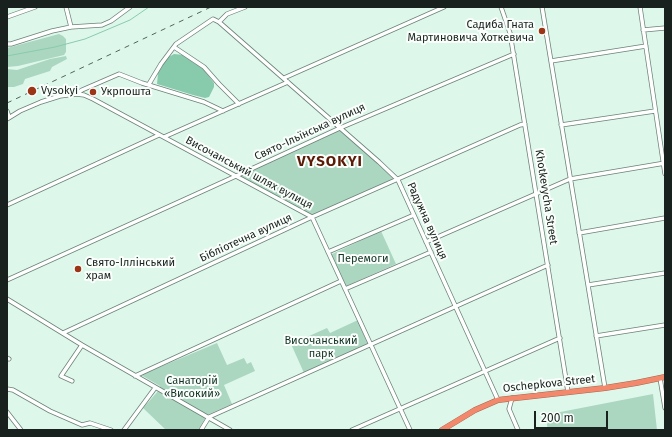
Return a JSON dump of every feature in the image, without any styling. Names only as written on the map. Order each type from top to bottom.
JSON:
[{"type":"highway","name":"Oschepkova Street","points":[[442,430],[450,428],[475,410],[498,400],[605,388],[663,378]]},
{"type":"street","points":[[7,17],[35,7]]},
{"type":"street","points":[[66,7],[71,27]]},
{"type":"street","points":[[7,44],[71,27],[102,25],[111,21],[130,7]]},
{"type":"street","points":[[149,84],[160,64],[176,44],[212,19],[219,22],[227,14],[244,7]]},
{"type":"street","points":[[284,78],[444,7]]},
{"type":"street","name":"Khotkevycha Street","points":[[501,7],[510,33],[514,54],[568,392]]},
{"type":"street","points":[[542,7],[605,388]]},
{"type":"street","points":[[640,7],[665,174]]},
{"type":"street","name":"Радужна вулиця","points":[[219,22],[398,180],[498,400]]},
{"type":"street","points":[[643,30],[665,28]]},
{"type":"street","points":[[551,61],[646,46]]},
{"type":"street","points":[[174,47],[204,67],[218,84],[240,104]]},
{"type":"street","name":"Свято-Ільїнська вулиця","points":[[7,280],[340,128],[514,54]]},
{"type":"street","points":[[7,111],[8,118],[41,102],[60,96],[76,94],[114,75],[123,74],[142,83],[204,102],[223,111]]},
{"type":"street","points":[[164,137],[288,82]]},
{"type":"street","name":"Височанський шлях вулиця","points":[[76,94],[93,99],[312,218],[410,430]]},
{"type":"street","points":[[562,125],[655,111]]},
{"type":"street","name":"Бібліотечна вулиця","points":[[63,333],[312,218],[525,124]]},
{"type":"street","points":[[7,205],[159,135]]},
{"type":"street","points":[[426,242],[537,195],[570,179],[664,163]]},
{"type":"street","points":[[328,252],[414,215]]},
{"type":"street","points":[[579,233],[665,218]]},
{"type":"street","points":[[345,289],[431,252]]},
{"type":"street","points":[[201,430],[209,417],[548,265]]},
{"type":"street","points":[[588,285],[665,273]]},
{"type":"street","points":[[135,376],[342,281]]},
{"type":"street","points":[[7,299],[82,345],[230,430]]},
{"type":"street","points":[[596,336],[665,325]]},
{"type":"street","points":[[352,430],[560,338]]},
{"type":"street","points":[[72,381],[62,376],[82,345]]},
{"type":"street","points":[[663,378],[665,408]]},
{"type":"street","points":[[124,430],[156,388]]},
{"type":"street","points":[[7,389],[13,390],[50,411],[82,425],[90,423],[111,430]]},
{"type":"street","points":[[512,398],[509,409],[518,430]]},
{"type":"street","points":[[7,412],[21,430]]},
{"type":"street","points":[[79,430],[82,425]]},
{"type":"green space","points":[[59,34],[66,39],[66,52],[64,55],[18,66],[7,67],[7,48]]},
{"type":"green space","points":[[66,56],[67,59],[52,67],[50,71],[25,79],[23,84],[14,87],[7,87],[7,69],[17,70],[50,59]]},
{"type":"green space","points":[[340,128],[398,180],[312,217],[236,176]]},
{"type":"green space","name":"Перемоги","points":[[381,231],[396,264],[344,287],[330,255]]},
{"type":"green space","name":"Височанський парк","points":[[358,320],[368,345],[304,373],[291,344],[327,328],[330,333]]},
{"type":"green space","name":"Санаторій «Високий»","points":[[217,343],[227,365],[244,358],[247,364],[251,362],[255,371],[224,385],[232,404],[207,415],[198,430],[166,430],[143,408],[159,390],[160,386],[141,375]]},
{"type":"green space","points":[[653,394],[657,430],[548,430],[545,415]]},
{"type":"shaded area","points":[[174,54],[184,55],[194,63],[201,66],[214,83],[214,87],[209,97],[205,98],[193,95],[157,84],[158,73],[167,58]]},
{"type":"waterway","points":[[7,56],[55,47],[85,39],[130,20],[149,7]]},
{"type":"railway","points":[[7,103],[211,7]]},
{"type":"place","name":"Садиба Гната Мартиновича Хоткевича","points":[[542,31]]},
{"type":"place","name":"Vysokyi","points":[[32,91]]},
{"type":"place","name":"Укрпошта","points":[[93,92]]},
{"type":"place","name":"Свято-Іллінський храм","points":[[78,269]]},
{"type":"district","name":"VYSOKYI","points":[[330,162]]}]
